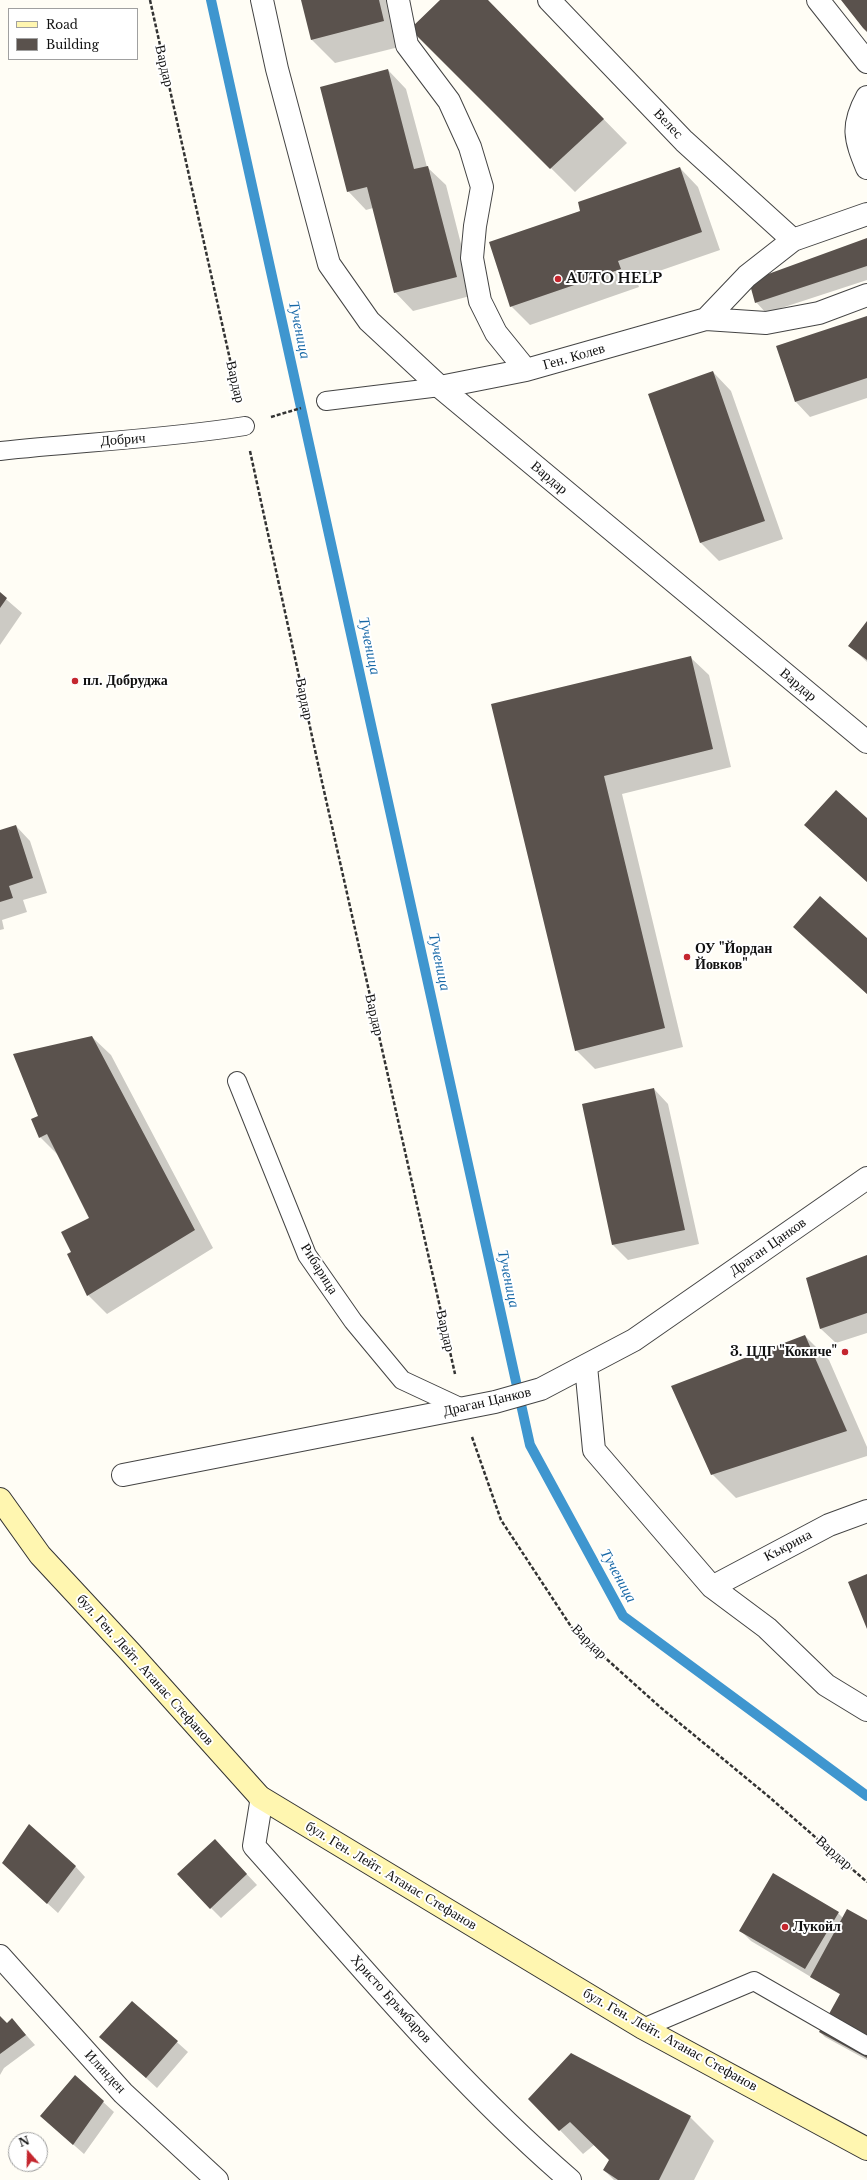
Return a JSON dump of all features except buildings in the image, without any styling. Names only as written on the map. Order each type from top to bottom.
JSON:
[{"type":"main road","name":"бул. Ген. Лейт. Атанас Стефанов","points":[[0,1498],[40,1555],[260,1797],[643,2028],[867,2149]]},
{"type":"street","name":"Вардар","points":[[262,0],[278,69],[328,264],[369,322],[440,387],[867,742]]},
{"type":"street","points":[[398,0],[407,45],[449,101],[470,147],[482,187],[475,226],[472,258],[480,301],[496,333],[526,370]]},
{"type":"street","name":"Велес","points":[[549,0],[684,141],[793,240]]},
{"type":"street","points":[[818,0],[867,62]]},
{"type":"street","points":[[867,97],[858,114],[856,132],[860,150],[867,168]]},
{"type":"street","points":[[706,319],[747,276],[793,240],[867,214]]},
{"type":"street","name":"Ген. Колев","points":[[440,387],[526,370],[706,319],[766,323],[819,313],[867,295]]},
{"type":"street","name":"Драган Цанков","points":[[123,1475],[497,1402],[541,1389],[634,1340],[867,1178]]},
{"type":"street","points":[[586,1366],[594,1450],[712,1587],[768,1628],[826,1685],[867,1710]]},
{"type":"street","name":"Къкрина","points":[[712,1587],[829,1525],[867,1511]]},
{"type":"street","name":"Христо Бръмбаров","points":[[260,1797],[254,1846],[468,2085],[529,2145],[570,2180]]},
{"type":"street","name":"Илинден","points":[[0,1956],[123,2093],[217,2180]]},
{"type":"lane","points":[[326,401],[440,387]]},
{"type":"lane","name":"Добрич","points":[[0,451],[59,444],[185,436],[245,426]]},
{"type":"lane","name":"Рибарица","points":[[237,1082],[307,1255],[353,1321],[402,1380],[462,1408]]},
{"type":"lane","points":[[643,2028],[754,1981],[867,2046]]},
{"type":"path","name":"Вардар","points":[[150,0],[245,426],[320,773],[462,1408],[501,1520],[572,1628],[660,1707],[768,1796],[867,1882]]},
{"type":"waterway","name":"Тученица","points":[[211,0],[530,1445],[623,1616],[867,1796]]},
{"type":"place","name":"AUTO HELP","points":[[558,279]]},
{"type":"place","name":"пл. Добруджа","points":[[75,681]]},
{"type":"place","name":"ОУ \"Йордан Йовков\"","points":[[687,957]]},
{"type":"place","name":"3. ЦДГ \"Кокиче\"","points":[[845,1352]]},
{"type":"place","name":"Лукойл","points":[[785,1927]]}]
